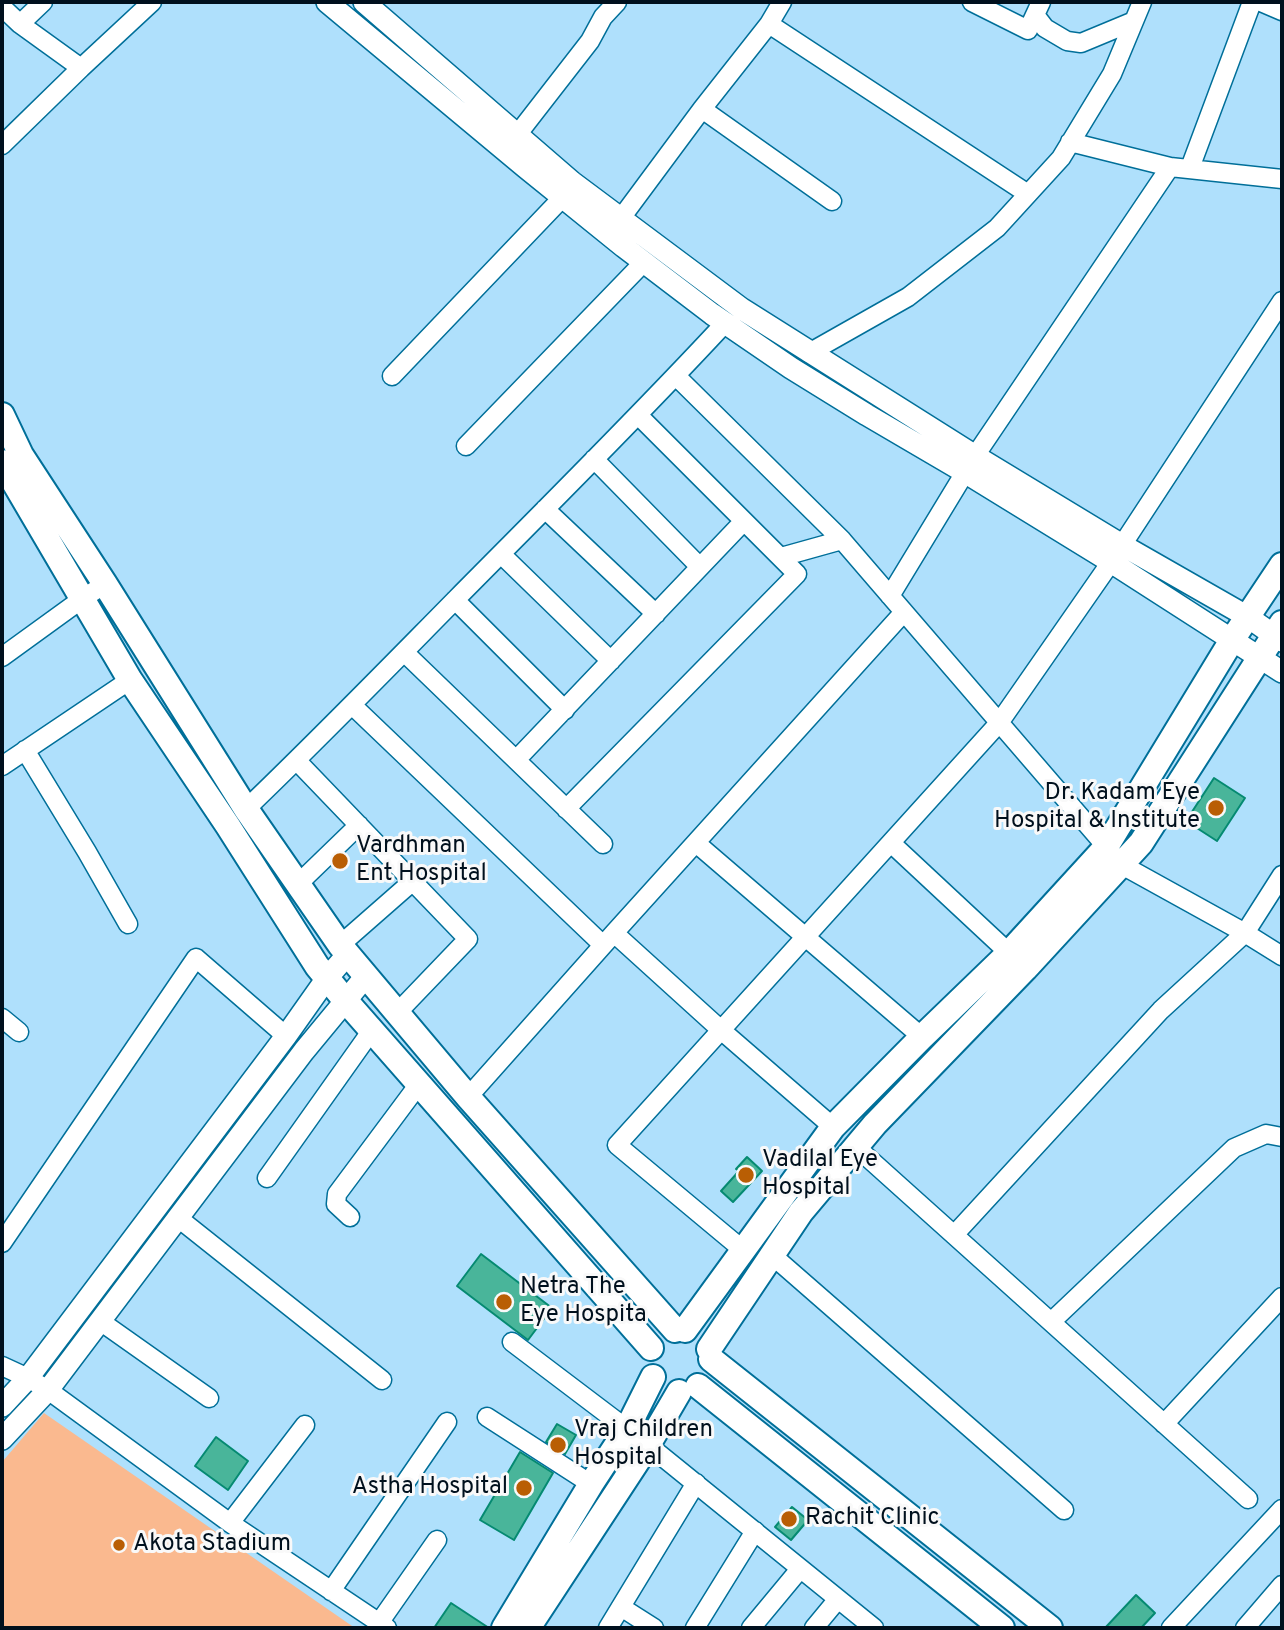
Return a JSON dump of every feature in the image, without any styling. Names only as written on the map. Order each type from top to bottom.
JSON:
[{"type":"main road","points":[[2,415],[21,455],[246,809],[344,950],[468,1097],[680,1330]]},
{"type":"main road","points":[[2,461],[130,680],[327,978],[651,1348]]},
{"type":"main road","points":[[528,1628],[648,1445],[688,1389],[705,1379],[710,1370],[710,1354],[801,1212],[875,1124],[1007,988],[1114,856],[1233,640],[1282,565]]},
{"type":"main road","points":[[680,1330],[743,1250],[833,1127],[1009,953],[1114,856],[1141,843],[1260,658],[1280,633]]},
{"type":"main road","points":[[1002,1628],[688,1389],[669,1390],[660,1385],[649,1368],[651,1348],[657,1340],[665,1333],[680,1330],[695,1334],[703,1340],[710,1354],[1050,1628]]},
{"type":"main road","points":[[504,1628],[627,1429],[653,1377]]},
{"type":"street","points":[[20,24],[43,2]]},
{"type":"street","points":[[2,145],[152,2]]},
{"type":"street","points":[[327,2],[511,143],[572,182],[644,262],[725,323],[823,388],[970,464]]},
{"type":"street","points":[[364,2],[482,104],[511,143],[562,197],[742,309],[970,464],[1116,554],[1233,640],[1282,672]]},
{"type":"street","points":[[511,143],[590,41],[603,17],[617,2]]},
{"type":"street","points":[[615,228],[702,109],[769,24],[782,2]]},
{"type":"street","points":[[972,2],[1028,30],[1038,8]]},
{"type":"street","points":[[809,353],[908,297],[997,228],[1061,158],[1112,74],[1142,2]]},
{"type":"street","points":[[1190,169],[1252,2]]},
{"type":"street","points":[[1261,2],[1282,11]]},
{"type":"street","points":[[2,7],[20,24],[81,68]]},
{"type":"street","points":[[1038,8],[1045,28],[1068,41],[1081,43],[1134,21]]},
{"type":"street","points":[[769,24],[1028,194]]},
{"type":"street","points":[[702,109],[832,201]]},
{"type":"street","points":[[1070,142],[1170,167],[1280,173]]},
{"type":"street","points":[[890,596],[970,464],[1170,167]]},
{"type":"street","points":[[392,376],[562,197]]},
{"type":"street","points":[[466,446],[644,262]]},
{"type":"street","points":[[743,1250],[617,1145],[999,723],[1116,554],[1282,301]]},
{"type":"street","points":[[246,809],[297,761],[725,323]]},
{"type":"street","points":[[676,376],[842,540],[1114,856],[1282,956]]},
{"type":"street","points":[[566,808],[797,574],[638,415]]},
{"type":"street","points":[[594,459],[700,567]]},
{"type":"street","points":[[545,509],[656,614]]},
{"type":"street","points":[[516,760],[744,521]]},
{"type":"street","points":[[781,557],[842,540]]},
{"type":"street","points":[[501,554],[611,661]]},
{"type":"street","points":[[1116,554],[1280,633]]},
{"type":"street","points":[[2,657],[105,584]]},
{"type":"street","points":[[455,600],[565,710]]},
{"type":"street","points":[[468,1097],[904,612]]},
{"type":"street","points":[[404,652],[603,844]]},
{"type":"street","points":[[2,766],[130,680]]},
{"type":"street","points":[[352,705],[608,939],[833,1127]]},
{"type":"street","points":[[25,750],[128,924]]},
{"type":"street","points":[[297,761],[468,939],[397,1013]]},
{"type":"street","points":[[299,884],[359,825]]},
{"type":"street","points":[[695,843],[922,1037]]},
{"type":"street","points":[[891,843],[1009,953]]},
{"type":"street","points":[[954,1235],[1161,1010],[1245,933],[1282,875]]},
{"type":"street","points":[[2,1406],[28,1378],[286,1036],[344,950],[413,881]]},
{"type":"street","points":[[2,1243],[196,958],[286,1036]]},
{"type":"street","points":[[2,1439],[48,1390],[177,1217],[366,976]]},
{"type":"street","points":[[2,1018],[19,1032]]},
{"type":"street","points":[[267,1178],[372,1030]]},
{"type":"street","points":[[350,1217],[336,1204],[337,1194],[419,1084]]},
{"type":"street","points":[[1051,1322],[1234,1148],[1266,1134],[1282,1137]]},
{"type":"street","points":[[856,1147],[1248,1499]]},
{"type":"street","points":[[177,1217],[382,1380]]},
{"type":"street","points":[[773,1256],[1064,1510]]},
{"type":"street","points":[[1164,1424],[1282,1297]]},
{"type":"street","points":[[100,1321],[209,1398]]},
{"type":"street","points":[[512,1342],[648,1445],[874,1628]]},
{"type":"street","points":[[2,1366],[48,1390],[230,1523],[383,1625],[437,1540]]},
{"type":"street","points":[[487,1417],[591,1484]]},
{"type":"street","points":[[331,1591],[447,1422]]},
{"type":"street","points":[[230,1523],[305,1425]]},
{"type":"street","points":[[608,1628],[696,1483]]},
{"type":"street","points":[[1171,1628],[1279,1520]]},
{"type":"street","points":[[695,1628],[755,1531]]},
{"type":"street","points":[[751,1628],[800,1569]]},
{"type":"street","points":[[1245,1628],[1282,1585]]},
{"type":"street","points":[[814,1628],[838,1599]]},
{"type":"street","points":[[621,1607],[654,1628]]},
{"type":"shaded area","name":"Akota Stadium","points":[[44,1413],[355,1628],[2,1628],[2,1462]]},
{"type":"building","points":[[1214,778],[1245,798],[1217,841],[1186,821]]},
{"type":"building","points":[[747,1157],[762,1171],[733,1202],[721,1191],[739,1171],[736,1169]]},
{"type":"building","points":[[481,1254],[552,1308],[528,1340],[457,1286]]},
{"type":"building","points":[[557,1424],[576,1435],[565,1454],[546,1442]]},
{"type":"building","points":[[216,1437],[248,1461],[228,1490],[195,1466]]},
{"type":"building","points":[[520,1452],[553,1473],[514,1540],[480,1520]]},
{"type":"building","points":[[792,1507],[808,1520],[791,1540],[775,1527]]},
{"type":"building","points":[[1136,1595],[1155,1613],[1141,1628],[1105,1628]]},
{"type":"building","points":[[451,1603],[489,1628],[434,1628]]},
{"type":"place","name":"Dr. Kadam Eye Hospital & Institute","points":[[1216,808]]},
{"type":"place","name":"Vardhman Ent Hospital","points":[[340,861]]},
{"type":"place","name":"Vadilal Eye Hospital","points":[[746,1175]]},
{"type":"place","name":"Netra The Eye Hospita","points":[[504,1302]]},
{"type":"place","name":"Vraj Children Hospital","points":[[558,1445]]},
{"type":"place","name":"Astha Hospital","points":[[524,1488]]},
{"type":"place","name":"Rachit Clinic","points":[[789,1519]]},
{"type":"place","name":"Akota Stadium","points":[[119,1545]]}]
